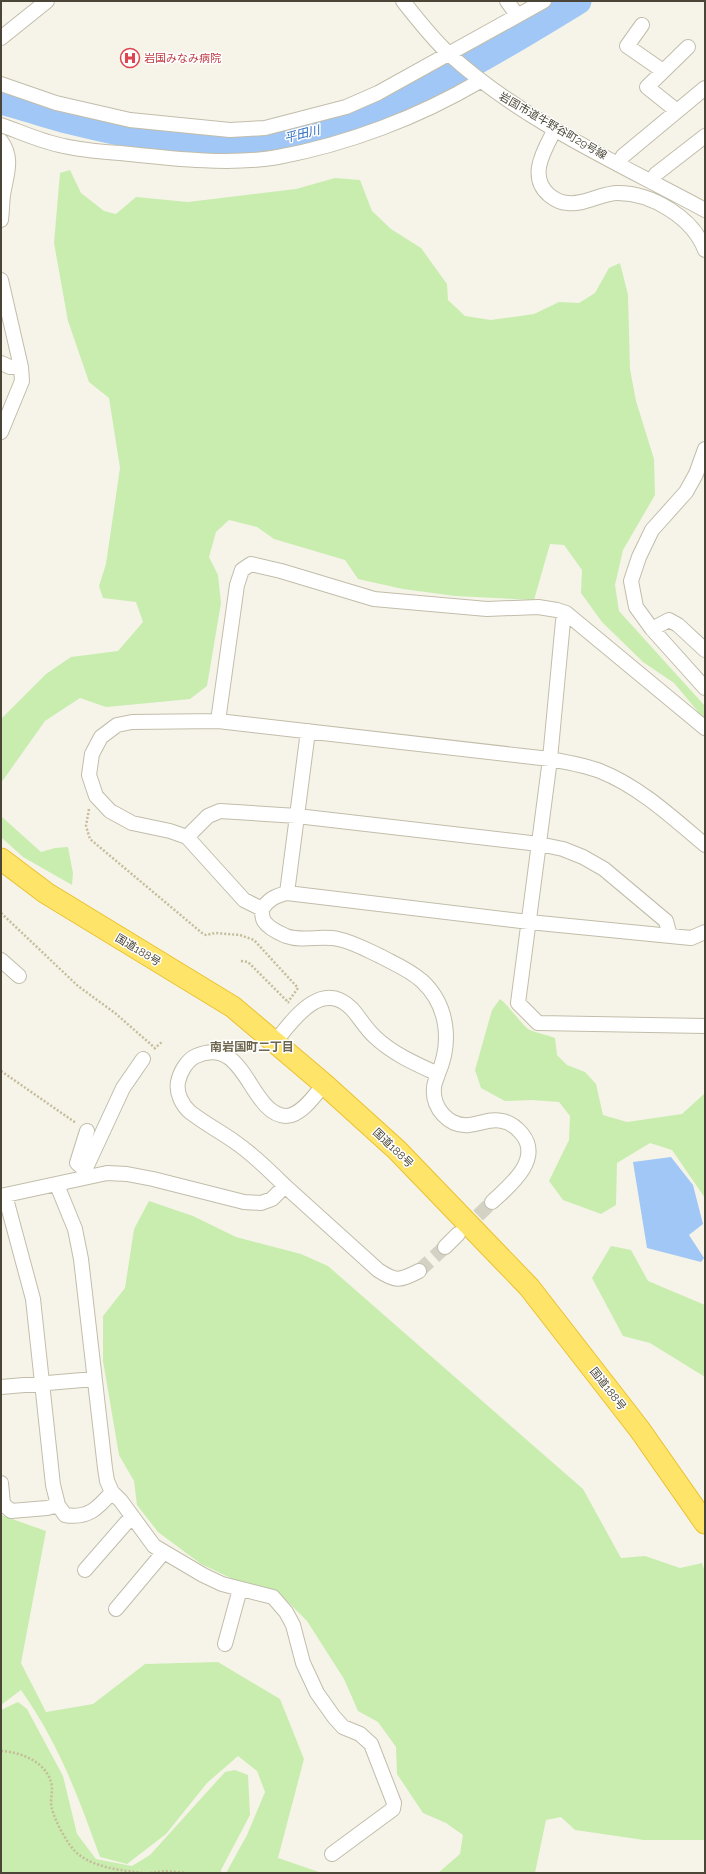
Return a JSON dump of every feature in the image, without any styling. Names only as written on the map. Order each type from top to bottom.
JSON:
[{"type":"highway","name":"国道188号","points":[[1,859],[46,893],[233,1007],[276,1042],[397,1150],[529,1286],[640,1430],[705,1523]]},
{"type":"street","points":[[1,38],[47,1]]},
{"type":"street","name":"岩国市道牛野谷町29号線","points":[[403,1],[452,56],[479,80],[507,100],[555,129],[705,210]]},
{"type":"street","points":[[507,1],[517,15]]},
{"type":"street","points":[[1,84],[56,103],[130,120],[230,130],[265,128],[346,107],[378,93],[452,56],[517,15],[544,1]]},
{"type":"street","points":[[642,25],[627,46],[663,71]]},
{"type":"street","points":[[677,111],[647,86],[688,47]]},
{"type":"street","points":[[1,124],[63,146],[89,150],[175,159],[238,160],[276,158],[348,140],[402,119],[456,95],[479,80]]},
{"type":"street","points":[[619,163],[623,156],[705,88]]},
{"type":"street","points":[[555,129],[539,164],[538,178],[543,190],[554,199],[567,203],[618,194],[646,198],[667,208],[690,226],[705,250]]},
{"type":"street","points":[[652,181],[656,174],[705,136]]},
{"type":"street","points":[[1,141],[7,149],[9,162],[2,197],[1,220]]},
{"type":"street","points":[[1,280],[21,367],[22,381],[5,412],[1,432]]},
{"type":"street","points":[[1,363],[10,367],[21,367]]},
{"type":"street","points":[[705,449],[696,474],[686,492],[652,530],[639,557],[631,581],[636,608],[652,629],[705,688]]},
{"type":"street","points":[[218,721],[237,585],[242,570],[251,564],[281,571],[374,599],[487,609],[538,607],[558,610],[566,613],[705,728]]},
{"type":"street","points":[[566,613],[563,621],[550,759],[518,1003],[538,1023],[705,1026]]},
{"type":"street","points":[[652,629],[669,620],[678,625],[705,650]]},
{"type":"street","points":[[262,909],[244,900],[187,838],[170,830],[132,823],[110,811],[96,796],[89,775],[92,754],[101,737],[117,725],[132,722],[218,721],[550,759],[600,771],[630,786],[667,812],[705,845]]},
{"type":"street","points":[[287,893],[308,731]]},
{"type":"street","points":[[187,838],[208,816],[220,811],[297,816],[539,844],[563,849],[583,857],[604,869],[666,921],[670,936]]},
{"type":"street","points":[[492,1202],[518,1177],[525,1166],[528,1152],[524,1138],[516,1128],[504,1121],[493,1120],[468,1126],[450,1122],[441,1113],[434,1099],[434,1087],[445,1059],[447,1037],[443,1014],[435,996],[422,981],[406,969],[356,945],[338,939],[319,937],[302,939],[288,937],[281,934],[264,921],[262,909],[272,897],[287,893],[529,922],[691,938],[705,932]]},
{"type":"street","points":[[1,960],[19,976]]},
{"type":"street","points":[[276,1042],[299,1013],[311,1003],[326,998],[340,1000],[351,1008],[375,1037],[391,1050],[438,1074]]},
{"type":"street","points":[[324,1084],[297,1113],[288,1116],[276,1114],[267,1108],[237,1065],[226,1057],[216,1053],[206,1053],[194,1057],[184,1067],[178,1083],[180,1100],[190,1112],[237,1144],[378,1270],[391,1279],[405,1279],[418,1271]]},
{"type":"street","points":[[85,1173],[123,1088],[143,1059]]},
{"type":"street","points":[[85,1173],[77,1163],[86,1131]]},
{"type":"street","points":[[112,1492],[102,1504],[88,1514],[73,1517],[65,1515],[58,1505],[53,1485],[33,1299],[3,1196],[57,1185],[85,1173],[127,1174],[244,1202],[261,1203],[272,1199],[285,1186]]},
{"type":"street","points":[[57,1185],[75,1229],[81,1259],[105,1468],[107,1481],[112,1492],[154,1546],[163,1552],[222,1584],[273,1597],[286,1612],[293,1625],[303,1663],[317,1693],[343,1727],[360,1734],[370,1744],[394,1803],[393,1809],[332,1854]]},
{"type":"street","points":[[445,1247],[458,1234]]},
{"type":"street","points":[[1,1387],[94,1379]]},
{"type":"street","points":[[1,1487],[3,1504],[11,1511],[48,1508],[58,1505]]},
{"type":"street","points":[[85,1570],[126,1523],[134,1519]]},
{"type":"street","points":[[116,1609],[163,1552]]},
{"type":"street","points":[[225,1644],[240,1588]]},
{"type":"path","points":[[96,796],[89,808],[86,826],[90,839],[202,933],[206,935],[215,933],[240,935],[254,940],[298,988],[288,1002]]},
{"type":"path","points":[[1,913],[78,986],[115,1013],[155,1048]]},
{"type":"path","points":[[241,961],[248,962],[299,1013]]},
{"type":"path","points":[[1,1071],[86,1131]]},
{"type":"path","points":[[1,1751],[35,1760],[44,1770],[52,1786],[52,1808],[65,1837],[77,1853],[107,1868],[142,1873]]},
{"type":"path","points":[[150,1873],[165,1871],[186,1873]]},
{"type":"green space","points":[[70,170],[81,193],[104,211],[116,214],[136,197],[188,202],[296,189],[335,178],[360,180],[372,211],[391,229],[421,248],[447,284],[448,300],[465,316],[491,320],[534,314],[559,302],[579,303],[595,293],[609,268],[620,263],[628,295],[630,369],[636,401],[654,459],[655,495],[623,550],[615,585],[619,611],[705,706],[705,720],[674,683],[643,662],[602,622],[581,593],[582,570],[564,545],[550,544],[534,600],[455,596],[403,589],[358,579],[345,560],[274,539],[257,527],[229,520],[216,532],[209,557],[218,575],[221,603],[207,686],[190,699],[149,703],[106,707],[80,698],[45,721],[1,783],[1,719],[46,674],[71,657],[118,651],[143,622],[136,602],[103,598],[99,586],[106,564],[120,468],[109,398],[89,382],[68,321],[54,243],[60,173]]},
{"type":"green space","points":[[1,816],[41,852],[55,848],[68,847],[73,873],[72,885],[23,857],[1,837]]},
{"type":"green space","points":[[500,999],[528,1029],[555,1038],[557,1055],[567,1065],[585,1072],[596,1084],[603,1115],[627,1122],[682,1114],[705,1093],[705,1198],[672,1150],[650,1143],[617,1163],[616,1205],[601,1214],[563,1200],[549,1181],[569,1140],[570,1116],[559,1102],[532,1100],[505,1101],[481,1088],[475,1070],[492,1010]]},
{"type":"green space","points":[[149,1201],[193,1216],[236,1237],[301,1254],[328,1266],[583,1489],[621,1558],[645,1556],[680,1568],[702,1563],[705,1572],[705,1840],[644,1840],[575,1830],[561,1817],[546,1820],[535,1873],[438,1873],[460,1854],[463,1835],[446,1823],[423,1813],[397,1774],[396,1747],[378,1722],[358,1711],[344,1679],[307,1621],[277,1591],[237,1581],[201,1564],[158,1532],[137,1505],[134,1481],[119,1455],[103,1361],[103,1316],[125,1288],[134,1229]]},
{"type":"green space","points":[[611,1246],[631,1250],[648,1281],[705,1305],[705,1377],[650,1343],[623,1336],[592,1278]]},
{"type":"green space","points":[[1,1515],[46,1531],[21,1663],[46,1712],[93,1704],[145,1664],[218,1662],[280,1699],[304,1759],[278,1858],[322,1873],[226,1873],[247,1835],[265,1792],[257,1771],[238,1756],[207,1783],[166,1834],[127,1864],[100,1857],[84,1813],[57,1750],[21,1690],[1,1705]]},
{"type":"green space","points":[[18,1702],[27,1709],[63,1776],[77,1834],[96,1859],[132,1866],[150,1855],[225,1772],[235,1770],[248,1775],[250,1815],[221,1870],[221,1873],[1,1873],[1,1710]]},
{"type":"water","points":[[1,92],[81,119],[90,125],[80,133],[1,109]]},
{"type":"water","points":[[671,1157],[693,1185],[703,1224],[689,1235],[704,1258],[701,1262],[647,1248],[633,1162]]},
{"type":"waterway","name":"平田川","points":[[1,101],[63,119],[133,135],[181,143],[205,145],[265,145],[338,124],[409,96],[478,61],[578,1]]},
{"type":"tunnel","points":[[463,1230],[492,1202]]},
{"type":"tunnel","points":[[419,1271],[445,1247]]},
{"type":"place","name":"岩国みなみ病院","points":[[130,58]]},
{"type":"district","name":"南岩国町二丁目","points":[[252,1047]]}]
